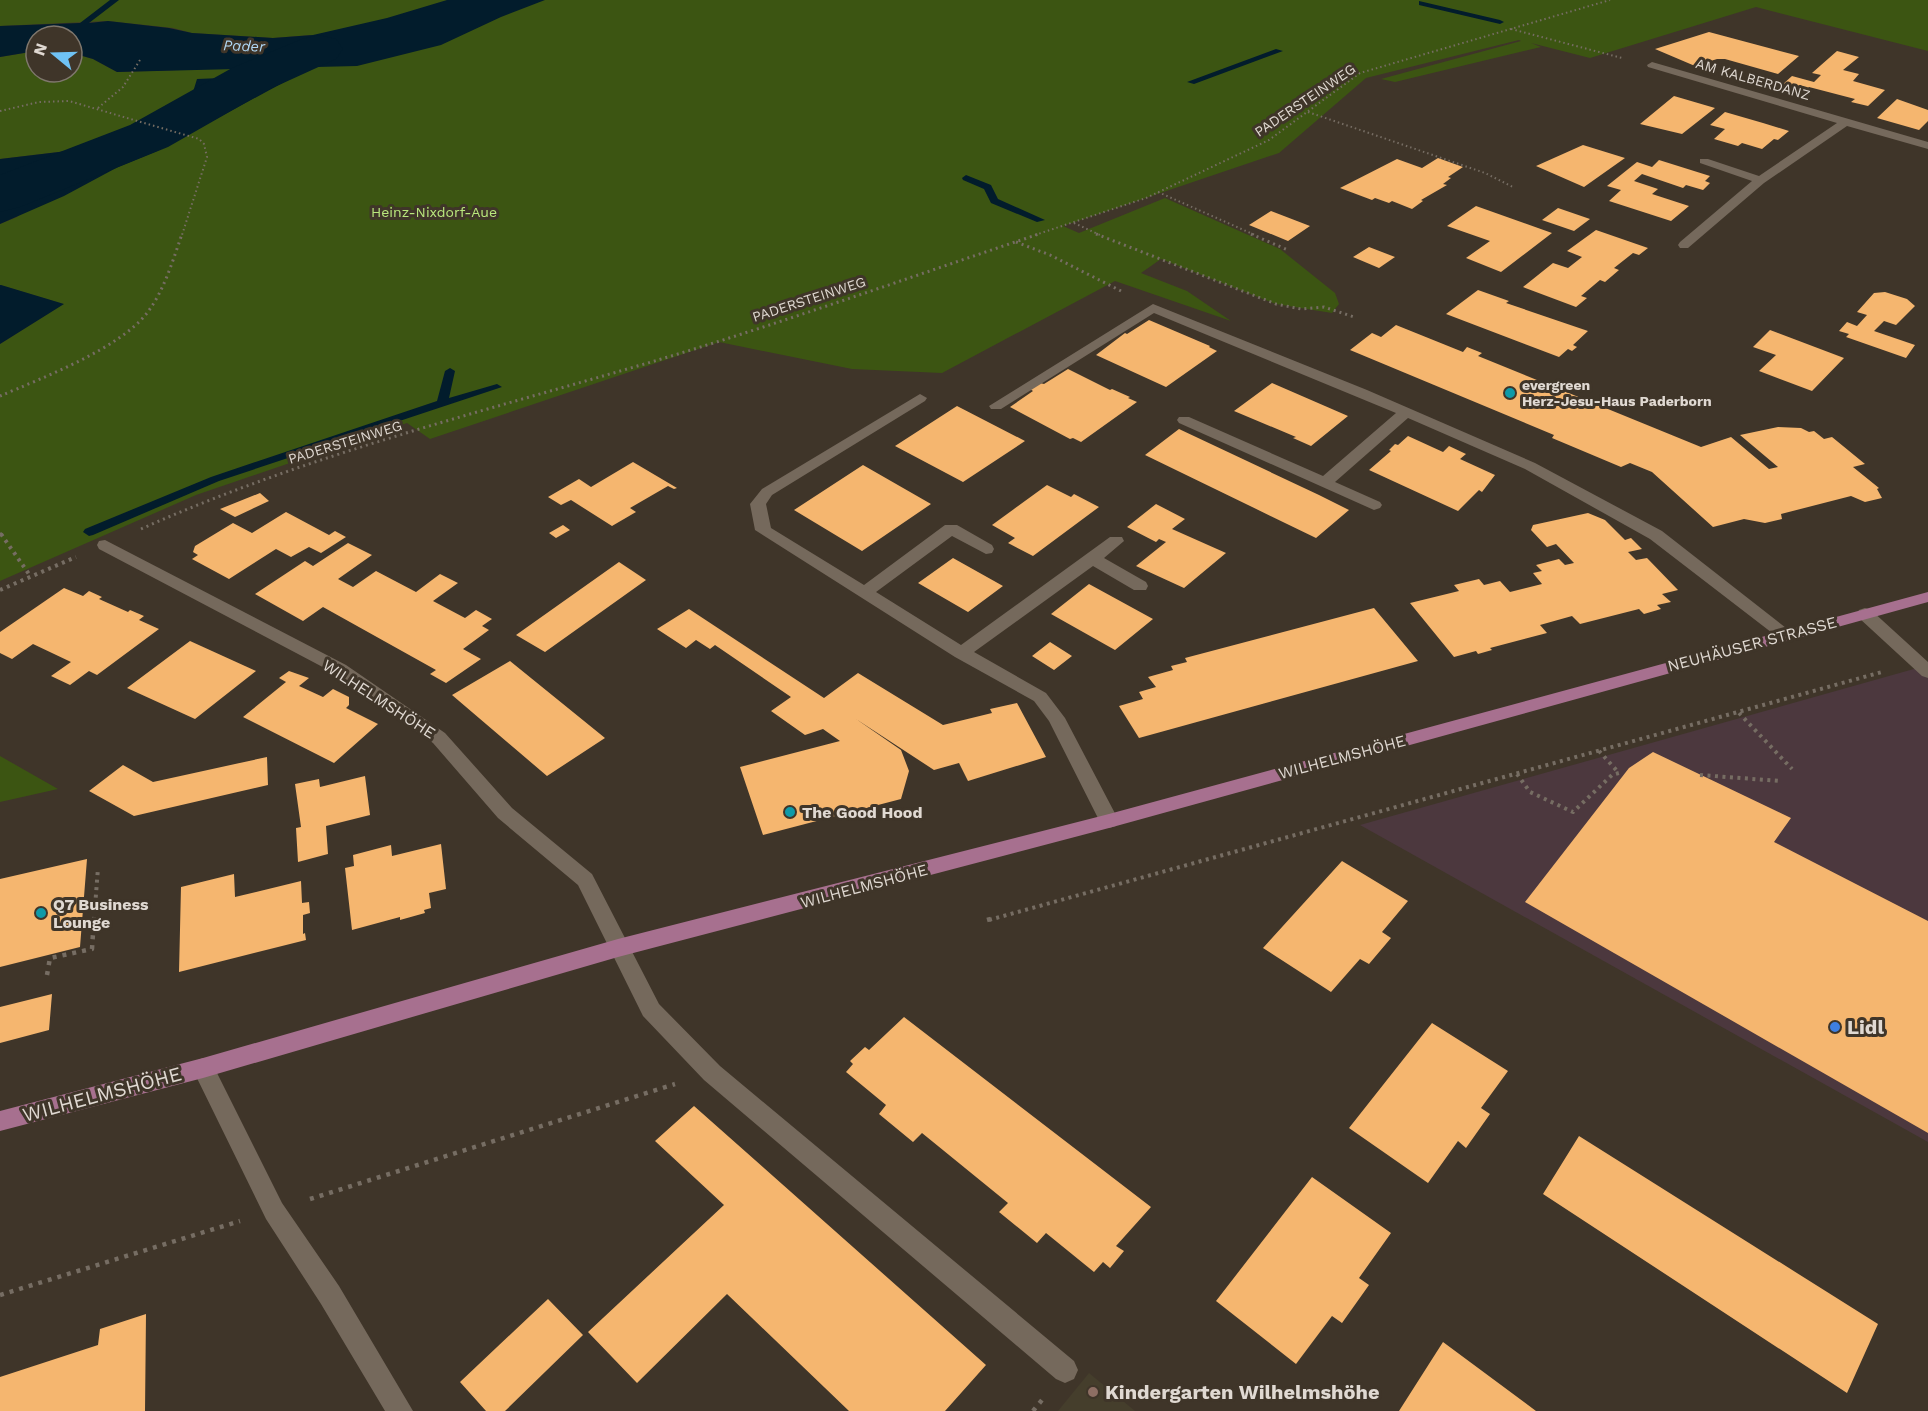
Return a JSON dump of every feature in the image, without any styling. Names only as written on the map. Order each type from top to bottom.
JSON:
[{"type":"main road","name":"NEUHÄUSER STRASSE","points":[[1576,692],[1928,597]]},
{"type":"main road","name":"WILHELMSHÖHE","points":[[0,1121],[203,1068],[618,948],[1109,821],[1576,692]]},
{"type":"street","name":"AM KALBERDANZ","points":[[1652,65],[1928,146]]},
{"type":"street","points":[[1684,245],[1760,180],[1845,122]]},
{"type":"street","points":[[1704,161],[1760,180]]},
{"type":"street","points":[[996,406],[1153,308],[1406,412],[1530,466],[1656,535],[1786,635]]},
{"type":"street","points":[[920,398],[767,492],[758,504],[763,530],[961,653],[1040,697],[1056,718],[1109,821]]},
{"type":"street","points":[[1324,483],[1406,412]]},
{"type":"street","points":[[1184,420],[1374,505]]},
{"type":"street","points":[[864,593],[951,529],[986,549]]},
{"type":"street","points":[[961,653],[1116,541]]},
{"type":"street","name":"WILHELMSHÖHE","points":[[105,545],[340,669],[439,738],[505,813],[585,880],[618,948]]},
{"type":"street","points":[[1092,558],[1140,586]]},
{"type":"street","points":[[1865,614],[1922,667]]},
{"type":"street","points":[[618,948],[651,1010],[712,1072],[1065,1370]]},
{"type":"street","points":[[203,1068],[274,1210],[330,1295],[400,1411]]},
{"type":"path","name":"PADERSTEINWEG","points":[[0,590],[208,499],[300,466],[681,353],[1157,192],[1269,140],[1348,80],[1360,74],[1508,28],[1610,0]]},
{"type":"path","points":[[1508,28],[1652,65]]},
{"type":"path","points":[[98,109],[120,91],[134,75],[140,60]]},
{"type":"path","points":[[0,111],[52,101],[69,101],[199,139],[204,144],[207,157],[178,245],[157,297],[144,317],[124,334],[83,357],[0,396]]},
{"type":"path","points":[[1308,112],[1485,172],[1513,186]]},
{"type":"path","points":[[1157,192],[1288,250]]},
{"type":"path","points":[[1073,222],[1082,228],[1276,304],[1301,309],[1324,307],[1354,317]]},
{"type":"path","points":[[1015,241],[1050,255],[1153,308]]},
{"type":"path","points":[[0,533],[31,577]]},
{"type":"path","points":[[987,920],[1738,712],[1922,667]]},
{"type":"path","points":[[1738,712],[1792,769]]},
{"type":"path","points":[[1517,774],[1530,792],[1573,812],[1612,775],[1619,773],[1599,751]]},
{"type":"path","points":[[1700,775],[1780,781]]},
{"type":"path","points":[[47,975],[50,958],[92,949],[98,868]]},
{"type":"path","points":[[0,1295],[712,1072]]},
{"type":"shaded area","points":[[1928,665],[1928,1142],[1360,825]]},
{"type":"shaded area","name":"Kindergarten Wilhelmshöhe","points":[[1089,1373],[1135,1411],[1058,1411]]},
{"type":"green space","name":"Heinz-Nixdorf-Aue","points":[[0,0],[1928,0],[1928,51],[1756,7],[1590,58],[1531,43],[1541,47],[1395,82],[1381,79],[1521,41],[1519,40],[1366,78],[1279,153],[1063,226],[1079,233],[1165,198],[1280,249],[1335,293],[1339,304],[1332,313],[1276,304],[1161,259],[1141,273],[1187,291],[1231,321],[1115,281],[942,373],[852,369],[719,342],[430,439],[407,423],[196,495],[0,581],[0,344],[63,304],[0,285],[0,224],[17,217],[84,149],[0,159],[0,57],[24,53],[24,84],[84,84],[84,56],[117,72],[268,67],[311,35],[273,38],[192,33],[173,28],[108,21],[0,26]]},
{"type":"green space","points":[[0,756],[58,789],[0,802]]},
{"type":"water","name":"Pader","points":[[110,0],[119,0],[89,23],[108,21],[192,33],[273,38],[313,35],[387,18],[447,0],[545,0],[501,17],[441,45],[357,66],[117,72],[84,56],[84,24],[53,24],[80,23]]},
{"type":"water","points":[[24,25],[24,53],[0,57],[0,26]]},
{"type":"water","points":[[197,79],[288,80],[157,151],[118,167],[64,196],[0,224],[0,159],[84,149],[113,140],[189,105]]},
{"type":"water","points":[[1,285],[64,304],[0,344]]},
{"type":"building","points":[[1709,32],[1799,56],[1778,74],[1725,59],[1717,59],[1695,66],[1655,49]]},
{"type":"building","points":[[1837,51],[1859,57],[1843,70],[1859,74],[1853,81],[1885,90],[1868,106],[1851,102],[1855,99],[1809,87],[1805,91],[1782,85],[1792,76],[1814,82],[1821,75],[1812,73]]},
{"type":"building","points":[[1674,96],[1715,108],[1682,134],[1640,124]]},
{"type":"building","points":[[1897,99],[1928,110],[1928,121],[1919,130],[1877,118]]},
{"type":"building","points":[[1725,112],[1789,131],[1762,149],[1742,143],[1738,146],[1714,139],[1725,129],[1710,125]]},
{"type":"building","points":[[1583,145],[1625,158],[1584,187],[1536,166]]},
{"type":"building","points":[[1438,158],[1463,167],[1448,177],[1451,178],[1443,184],[1447,185],[1421,200],[1423,201],[1412,209],[1392,201],[1389,203],[1375,198],[1372,200],[1340,188],[1397,159],[1422,168]]},
{"type":"building","points":[[1659,160],[1710,176],[1705,181],[1710,183],[1703,190],[1686,185],[1683,188],[1642,174],[1634,181],[1658,189],[1652,194],[1689,206],[1671,221],[1609,201],[1621,190],[1607,186],[1637,162],[1652,167]]},
{"type":"building","points":[[1476,206],[1552,233],[1501,272],[1466,258],[1490,241],[1447,226]]},
{"type":"building","points":[[1558,208],[1590,219],[1574,231],[1542,220]]},
{"type":"building","points":[[1271,211],[1310,226],[1288,241],[1249,225]]},
{"type":"building","points":[[1596,230],[1648,248],[1639,255],[1633,253],[1614,268],[1619,270],[1605,282],[1600,280],[1581,296],[1587,298],[1576,307],[1523,287],[1553,263],[1568,268],[1582,257],[1567,251]]},
{"type":"building","points":[[1369,247],[1395,257],[1379,268],[1353,257]]},
{"type":"building","points":[[1478,290],[1509,301],[1506,303],[1588,331],[1573,345],[1577,347],[1572,351],[1568,349],[1559,357],[1446,314]]},
{"type":"building","points":[[1885,292],[1907,299],[1915,306],[1896,325],[1884,321],[1874,331],[1915,345],[1906,358],[1846,337],[1849,334],[1839,331],[1847,322],[1857,326],[1867,315],[1857,312],[1874,293]]},
{"type":"building","points":[[1149,320],[1217,351],[1166,387],[1096,355],[1125,333],[1127,334]]},
{"type":"building","points":[[1396,325],[1463,352],[1467,347],[1482,353],[1478,356],[1701,447],[1731,437],[1769,469],[1778,467],[1740,435],[1778,427],[1814,431],[1824,439],[1832,437],[1865,464],[1853,467],[1879,488],[1877,489],[1882,498],[1865,502],[1851,496],[1781,514],[1782,519],[1765,523],[1744,519],[1713,527],[1652,472],[1630,463],[1621,467],[1552,438],[1554,435],[1350,350],[1372,333],[1381,337]]},
{"type":"building","points":[[1770,330],[1844,358],[1812,391],[1759,371],[1776,355],[1753,347]]},
{"type":"building","points":[[1068,369],[1137,402],[1081,442],[1070,439],[1010,407],[1033,391],[1030,389],[1040,383],[1044,384]]},
{"type":"building","points":[[1272,383],[1348,416],[1311,446],[1293,438],[1296,437],[1234,411]]},
{"type":"building","points":[[957,406],[1025,441],[963,482],[895,446]]},
{"type":"building","points":[[1179,429],[1349,510],[1316,538],[1145,455]]},
{"type":"building","points":[[1408,436],[1443,452],[1449,446],[1466,454],[1460,459],[1495,475],[1482,492],[1479,490],[1458,511],[1369,470],[1391,451],[1389,450],[1395,444],[1398,445]]},
{"type":"building","points":[[633,462],[677,488],[668,486],[630,508],[636,512],[612,526],[571,500],[561,505],[548,497],[579,479],[591,487]]},
{"type":"building","points":[[863,465],[931,504],[862,551],[794,510]]},
{"type":"building","points":[[1047,485],[1071,497],[1074,494],[1099,507],[1033,556],[1008,543],[1015,538],[992,525]]},
{"type":"building","points":[[260,493],[269,501],[235,517],[220,509]]},
{"type":"building","points":[[1156,504],[1185,519],[1172,529],[1226,553],[1184,588],[1136,566],[1166,542],[1159,539],[1156,542],[1127,527]]},
{"type":"building","points":[[286,512],[329,535],[335,531],[346,537],[321,553],[309,547],[291,557],[276,549],[229,579],[192,559],[198,555],[193,552],[195,546],[233,523],[252,533]]},
{"type":"building","points":[[1588,513],[1605,520],[1625,540],[1631,538],[1642,549],[1628,552],[1636,560],[1647,558],[1678,590],[1662,594],[1671,602],[1657,605],[1661,609],[1644,614],[1639,609],[1580,624],[1572,616],[1540,625],[1547,633],[1490,648],[1492,650],[1478,654],[1476,651],[1454,657],[1410,603],[1459,591],[1454,585],[1479,579],[1484,585],[1500,581],[1510,592],[1542,584],[1533,573],[1542,571],[1536,565],[1559,559],[1565,565],[1574,563],[1556,544],[1547,547],[1531,530],[1533,525]]},
{"type":"building","points":[[563,525],[570,530],[556,538],[549,533]]},
{"type":"building","points":[[348,543],[372,555],[338,579],[353,587],[376,571],[416,592],[440,574],[458,583],[433,601],[465,618],[476,610],[492,619],[482,626],[489,630],[463,649],[481,659],[446,683],[430,674],[436,670],[323,607],[303,621],[255,594],[305,561],[313,566]]},
{"type":"building","points":[[953,558],[1003,586],[968,612],[918,583]]},
{"type":"building","points":[[619,562],[646,580],[545,652],[516,635]]},
{"type":"building","points":[[1089,584],[1153,619],[1115,650],[1051,614]]},
{"type":"building","points":[[64,588],[83,596],[89,591],[102,597],[99,599],[128,612],[130,610],[144,616],[139,620],[159,629],[97,675],[89,671],[70,685],[51,676],[71,662],[33,644],[12,659],[0,653],[0,632]]},
{"type":"building","points":[[1374,608],[1418,661],[1139,738],[1119,706],[1143,699],[1139,692],[1156,687],[1148,677],[1173,670],[1171,666],[1187,662],[1185,658]]},
{"type":"building","points":[[689,609],[824,698],[858,673],[943,725],[992,713],[990,709],[1017,703],[1046,757],[968,781],[959,763],[934,770],[856,719],[901,750],[909,771],[901,799],[763,835],[740,767],[840,741],[823,729],[805,735],[771,711],[791,697],[715,645],[710,649],[696,640],[686,648],[657,629]]},
{"type":"building","points":[[190,641],[256,671],[195,719],[127,688]]},
{"type":"building","points":[[1050,642],[1072,656],[1054,670],[1032,656]]},
{"type":"building","points":[[510,661],[605,738],[547,776],[452,695]]},
{"type":"building","points":[[289,671],[309,678],[299,686],[323,697],[333,689],[349,697],[349,705],[346,708],[378,724],[334,763],[243,717],[286,682],[279,678]]},
{"type":"building","name":"Lidl","points":[[1653,752],[1791,818],[1774,842],[1928,921],[1928,1133],[1525,902],[1629,768]]},
{"type":"building","points":[[267,757],[268,785],[134,816],[89,791],[123,765],[153,782]]},
{"type":"building","points":[[365,776],[370,815],[326,826],[328,854],[298,862],[296,828],[301,827],[295,784],[319,779],[320,787]]},
{"type":"building","points":[[441,844],[446,889],[429,893],[431,908],[424,910],[425,913],[400,920],[400,917],[352,930],[345,868],[354,866],[353,855],[391,845],[392,856]]},
{"type":"building","name":"Q7 Business Lounge","points":[[87,859],[80,947],[0,967],[0,879]]},
{"type":"building","points":[[1342,861],[1408,901],[1382,932],[1391,938],[1369,964],[1360,959],[1331,992],[1263,948]]},
{"type":"building","points":[[234,874],[235,897],[301,881],[302,903],[309,902],[310,913],[303,915],[303,934],[305,933],[306,940],[179,972],[181,887]]},
{"type":"building","points":[[52,994],[49,1030],[0,1043],[0,1007]]},
{"type":"building","points":[[904,1017],[1151,1207],[1116,1246],[1124,1251],[1110,1268],[1103,1262],[1094,1272],[1046,1233],[1037,1243],[999,1212],[1008,1203],[922,1133],[913,1142],[879,1114],[886,1105],[846,1072],[853,1064],[850,1061],[865,1047],[869,1050]]},
{"type":"building","points":[[1432,1023],[1508,1071],[1481,1108],[1490,1114],[1466,1148],[1458,1141],[1428,1183],[1349,1128]]},
{"type":"building","points":[[694,1106],[986,1365],[945,1411],[849,1411],[727,1294],[637,1383],[588,1332],[724,1205],[655,1141]]},
{"type":"building","points":[[1579,1136],[1878,1324],[1847,1393],[1543,1194]]},
{"type":"building","points":[[1312,1177],[1391,1233],[1359,1278],[1369,1285],[1342,1323],[1332,1316],[1296,1364],[1216,1301]]},
{"type":"building","points":[[548,1299],[583,1335],[505,1411],[486,1411],[460,1382]]},
{"type":"building","points":[[146,1314],[145,1411],[0,1411],[0,1377],[98,1345],[100,1329]]},
{"type":"building","points":[[1443,1342],[1536,1411],[1399,1411]]},
{"type":"waterway","points":[[1422,3],[1500,22]]},
{"type":"waterway","points":[[0,195],[149,136],[250,79],[319,49]]},
{"type":"waterway","points":[[1191,82],[1279,51]]},
{"type":"waterway","points":[[966,178],[988,187],[994,201],[1040,220]]},
{"type":"waterway","points":[[442,403],[450,371]]},
{"type":"waterway","points":[[442,403],[497,387]]},
{"type":"waterway","points":[[89,532],[215,479],[442,403]]},
{"type":"place","name":"evergreen Herz-Jesu-Haus Paderborn","points":[[1510,393]]},
{"type":"place","name":"The Good Hood","points":[[790,812]]},
{"type":"place","name":"Q7 Business Lounge","points":[[41,913]]},
{"type":"place","name":"Lidl","points":[[1835,1027]]},
{"type":"place","name":"Kindergarten Wilhelmshöhe","points":[[1093,1392]]}]
